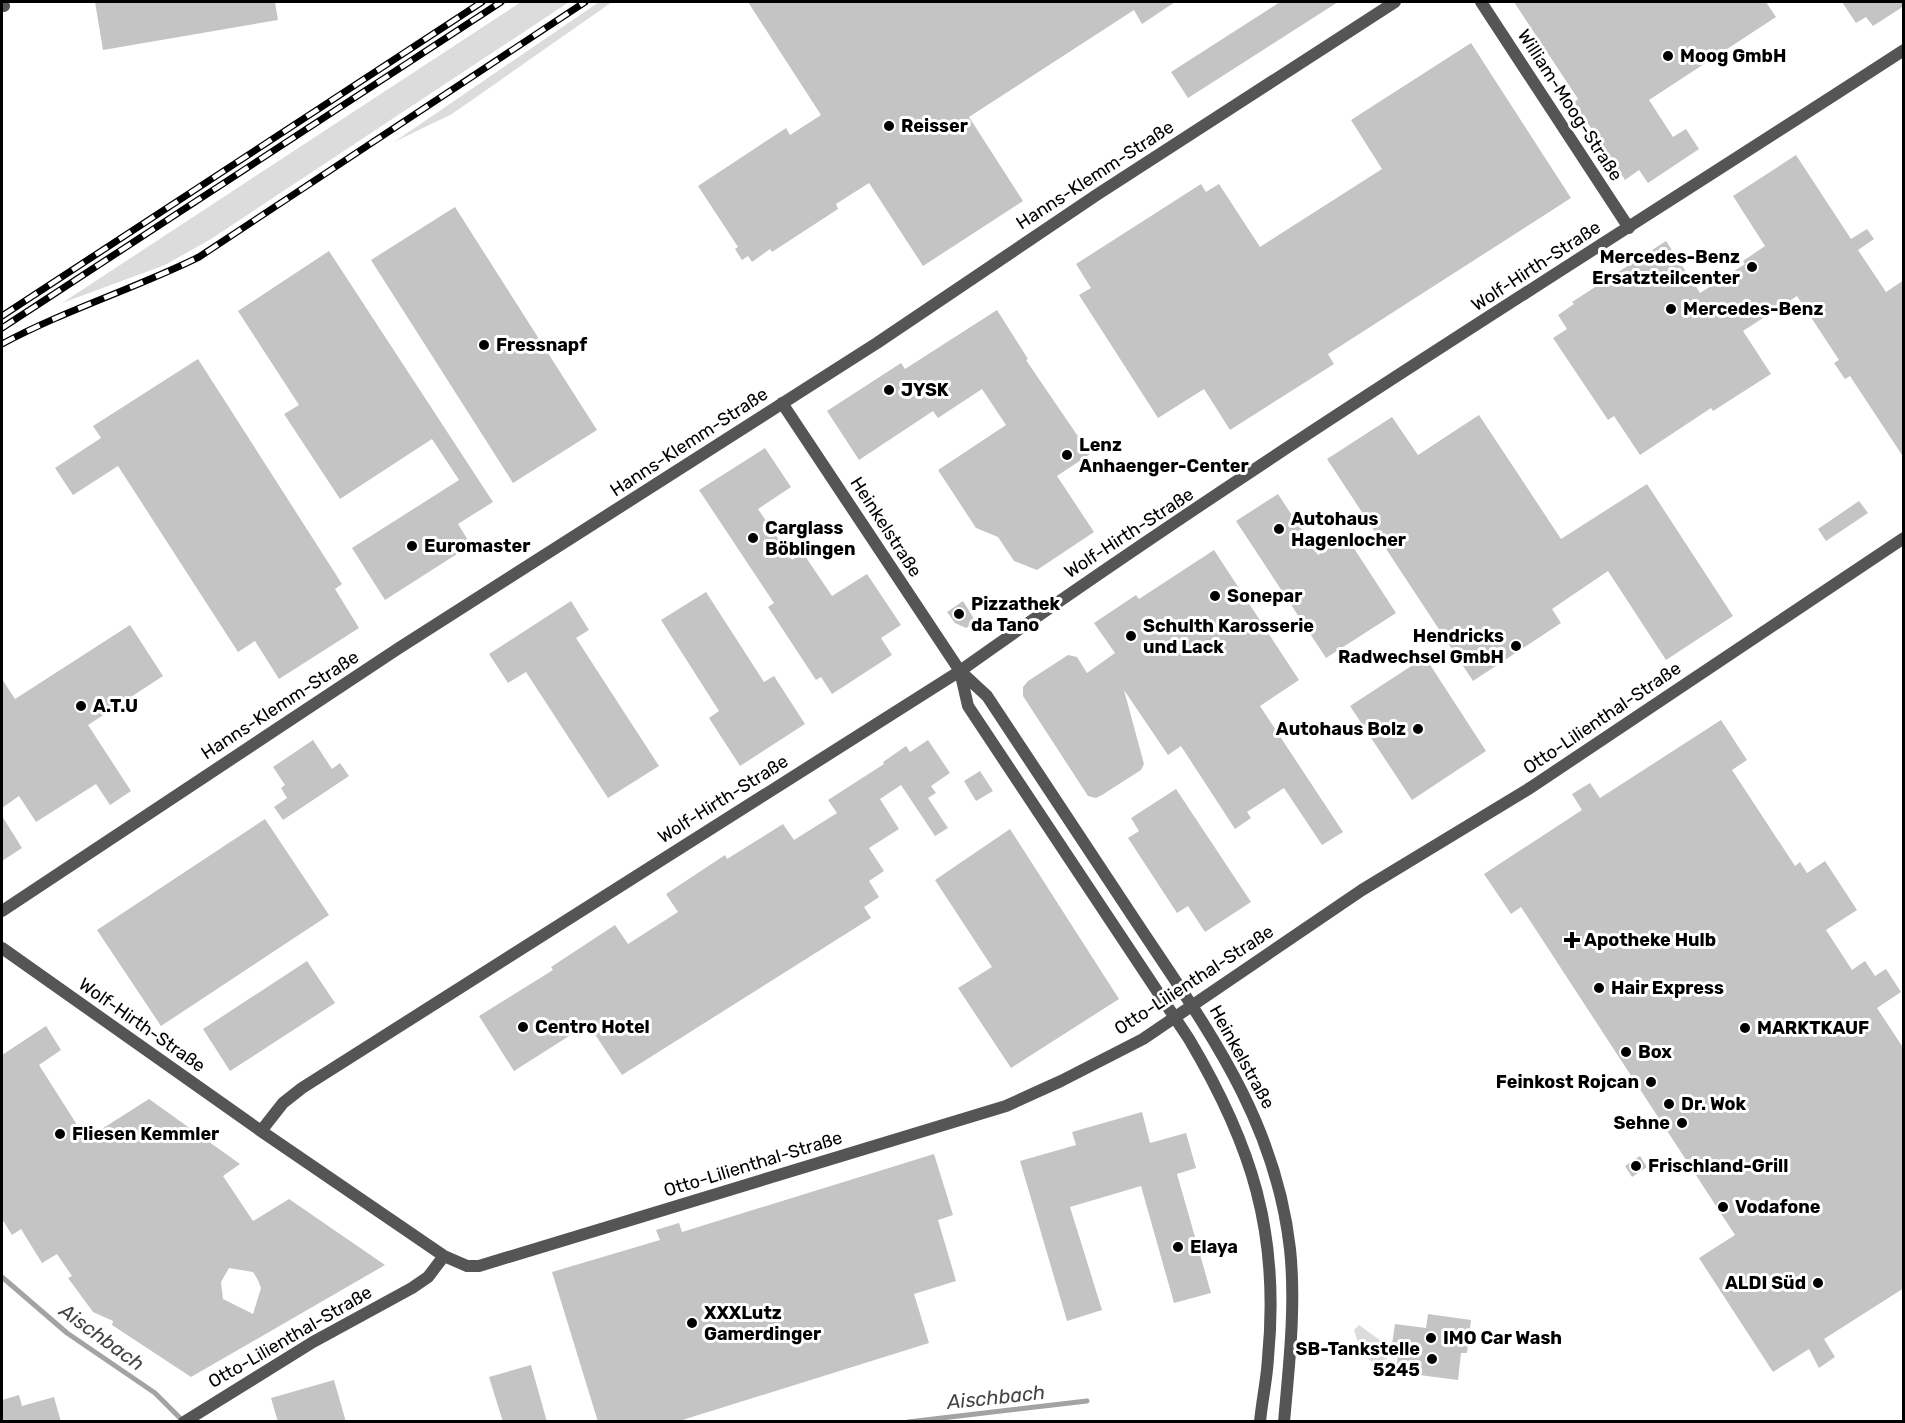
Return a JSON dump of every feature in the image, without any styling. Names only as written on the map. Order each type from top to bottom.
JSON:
[{"type":"street","name":"Hanns-Klemm-Straße","points":[[2,911],[399,648],[782,403],[1098,194],[1395,2]]},
{"type":"street","name":"William-Moog-Straße","points":[[1481,2],[1629,228]]},
{"type":"street","name":"Wolf-Hirth-Straße","points":[[261,1131],[283,1103],[303,1088],[960,671],[1098,575],[1904,50]]},
{"type":"street","name":"Heinkelstraße","points":[[782,403],[960,671],[987,696],[1192,1004],[1236,1076],[1260,1128],[1283,1211],[1290,1249],[1292,1289],[1284,1422]]},
{"type":"street","name":"Otto-Lilienthal-Straße","points":[[184,1422],[314,1342],[412,1288],[428,1277],[444,1256],[467,1266],[479,1266],[1006,1106],[1143,1039],[1362,890],[1540,782],[1904,538]]},
{"type":"street","name":"Heinkelstraße","points":[[960,671],[968,706],[1217,1086],[1240,1136],[1263,1214],[1270,1288],[1269,1357],[1260,1422]]},
{"type":"street","name":"Wolf-Hirth-Straße","points":[[2,948],[261,1131],[444,1256]]},
{"type":"shaded area","points":[[521,2],[569,2],[211,239],[165,265],[62,303]]},
{"type":"shaded area","points":[[599,2],[612,2],[452,114],[394,142]]},
{"type":"shaded area","points":[[1359,1325],[1384,1343],[1395,1347],[1387,1359],[1373,1363],[1361,1352],[1354,1330]]},
{"type":"building","points":[[95,2],[275,2],[278,20],[103,50]]},
{"type":"building","name":"Reisser","points":[[748,2],[1175,2],[1142,24],[1134,10],[969,117],[1023,201],[923,266],[869,183],[836,204],[838,209],[772,252],[770,249],[752,262],[748,256],[742,260],[735,249],[738,247],[698,186],[786,128],[790,135],[821,115]]},
{"type":"building","points":[[1280,2],[1338,2],[1188,98],[1171,72]]},
{"type":"building","points":[[1514,2],[1766,2],[1776,17],[1649,100],[1673,137],[1686,129],[1699,149],[1648,183],[1639,170],[1625,180],[1574,102],[1578,99]]},
{"type":"building","points":[[1842,2],[1904,2],[1904,6],[1873,26],[1866,17],[1856,23]]},
{"type":"building","points":[[1471,43],[1571,198],[1328,354],[1334,364],[1230,430],[1204,389],[1158,418],[1079,295],[1091,288],[1076,264],[1201,184],[1206,192],[1219,184],[1260,247],[1382,169],[1351,120]]},
{"type":"building","name":"Mercedes-Benz","points":[[1796,155],[1851,239],[1867,229],[1874,239],[1858,250],[1886,292],[1904,280],[1904,458],[1850,376],[1845,379],[1834,363],[1839,360],[1797,296],[1743,331],[1771,374],[1713,411],[1711,408],[1640,455],[1614,416],[1608,420],[1553,338],[1567,329],[1558,315],[1574,304],[1572,302],[1666,241],[1700,293],[1745,264],[1743,261],[1765,246],[1733,196]]},
{"type":"building","name":"Fressnapf","points":[[455,207],[597,430],[513,483],[371,260]]},
{"type":"building","points":[[329,251],[493,502],[458,524],[471,545],[385,600],[352,548],[459,480],[432,439],[340,499],[284,414],[299,405],[238,311]]},
{"type":"building","points":[[997,310],[1028,359],[1026,360],[1090,454],[1057,476],[1094,532],[1037,570],[1014,561],[998,537],[976,528],[938,470],[1006,425],[982,389],[938,418],[933,411],[859,460],[827,411],[901,363],[905,369]]},
{"type":"building","points":[[198,359],[342,584],[335,589],[359,628],[279,679],[255,641],[238,652],[118,466],[73,495],[55,468],[101,438],[93,426]]},
{"type":"building","points":[[1479,415],[1561,539],[1647,484],[1733,616],[1666,660],[1608,571],[1552,609],[1561,623],[1473,681],[1327,459],[1392,417],[1418,455]]},
{"type":"building","points":[[765,448],[791,487],[758,509],[783,546],[785,556],[789,555],[792,560],[803,553],[832,596],[867,574],[901,625],[881,638],[892,655],[832,694],[821,677],[816,680],[768,607],[774,603],[699,490]]},
{"type":"building","points":[[1278,494],[1318,555],[1346,536],[1396,613],[1326,658],[1236,521]]},
{"type":"building","points":[[1859,501],[1868,513],[1826,541],[1818,529]]},
{"type":"building","points":[[1214,550],[1299,680],[1260,706],[1343,832],[1322,845],[1284,788],[1247,812],[1251,818],[1235,829],[1181,746],[1168,755],[1124,690],[1144,764],[1141,770],[1102,795],[1096,798],[1088,796],[1023,696],[1023,687],[1028,681],[1068,655],[1077,657],[1087,673],[1115,653],[1094,623],[1136,595],[1139,599]]},
{"type":"building","points":[[706,592],[764,682],[774,676],[805,724],[740,766],[709,718],[719,711],[661,620]]},
{"type":"building","points":[[571,601],[589,630],[576,638],[659,766],[608,798],[526,672],[508,683],[489,654]]},
{"type":"building","points":[[963,601],[976,622],[966,628],[955,623],[947,612]]},
{"type":"building","points":[[130,625],[163,676],[88,725],[131,791],[110,805],[96,784],[36,822],[19,796],[2,808],[2,679],[15,699]]},
{"type":"building","name":"Autohaus Bolz","points":[[1425,657],[1486,751],[1412,800],[1350,706]]},
{"type":"building","name":"MARKTKAUF","points":[[1721,720],[1747,760],[1732,770],[1795,866],[1800,862],[1807,873],[1825,861],[1857,910],[1826,930],[1852,970],[1865,961],[1875,976],[1886,969],[1901,992],[1877,1008],[1904,1049],[1904,1288],[1824,1339],[1835,1357],[1819,1368],[1809,1349],[1773,1372],[1699,1258],[1735,1235],[1521,907],[1511,914],[1484,874],[1582,810],[1572,794],[1590,783],[1600,798]]},
{"type":"building","points":[[313,740],[332,769],[340,763],[349,776],[283,820],[274,807],[287,798],[281,788],[285,785],[273,767]]},
{"type":"building","points":[[928,740],[950,773],[931,786],[936,793],[928,798],[948,828],[935,836],[901,785],[880,799],[899,829],[869,848],[884,871],[869,881],[879,897],[864,907],[871,918],[622,1075],[588,1024],[514,1071],[479,1016],[553,970],[551,967],[615,925],[628,944],[678,912],[666,894],[725,855],[727,859],[783,824],[794,840],[837,813],[828,800],[884,764],[883,762],[906,746],[910,752]]},
{"type":"building","points":[[980,771],[993,791],[976,801],[964,781]]},
{"type":"building","points":[[1176,789],[1251,902],[1205,932],[1188,906],[1177,913],[1128,838],[1139,831],[1131,818]]},
{"type":"building","points":[[2,816],[22,848],[2,861]]},
{"type":"building","points":[[265,819],[329,915],[161,1026],[97,930]]},
{"type":"building","points":[[1010,829],[1119,999],[1011,1068],[958,988],[992,967],[935,880]]},
{"type":"building","points":[[307,961],[335,1003],[230,1071],[203,1029]]},
{"type":"building","points":[[46,1026],[61,1050],[39,1065],[86,1139],[149,1099],[240,1164],[223,1176],[253,1221],[289,1199],[385,1265],[191,1377],[112,1325],[113,1321],[93,1312],[68,1278],[72,1276],[57,1254],[42,1263],[21,1229],[12,1235],[2,1219],[2,1055]],"holes":[[[229,1268],[253,1272],[261,1288],[253,1314],[223,1299],[221,1282]]]},
{"type":"building","name":"Elaya","points":[[1142,1112],[1150,1143],[1186,1133],[1196,1168],[1177,1174],[1211,1293],[1174,1303],[1141,1186],[1070,1207],[1102,1310],[1067,1321],[1020,1161],[1076,1145],[1072,1132]]},
{"type":"building","name":"XXXLutz Gamerdinger","points":[[934,1154],[953,1215],[938,1220],[956,1281],[914,1294],[929,1343],[676,1422],[598,1422],[552,1272],[660,1240],[656,1230],[679,1223],[682,1232]]},
{"type":"building","name":"Frischland-Grill","points":[[1640,1156],[1647,1167],[1632,1177],[1625,1166]]},
{"type":"building","points":[[1428,1314],[1471,1320],[1467,1353],[1461,1353],[1458,1380],[1396,1372],[1399,1345],[1392,1344],[1395,1324],[1426,1328]]},
{"type":"building","points":[[531,1365],[547,1422],[503,1422],[489,1377]]},
{"type":"building","points":[[334,1380],[346,1422],[278,1422],[271,1398]]},
{"type":"building","points":[[19,1395],[22,1406],[54,1397],[61,1422],[2,1422],[2,1400]]},
{"type":"waterway","name":"Aischbach","points":[[2,1277],[67,1333],[155,1393],[184,1422]]},
{"type":"waterway","name":"Aischbach","points":[[908,1422],[1087,1401]]},
{"type":"railway","points":[[2,316],[482,2]]},
{"type":"railway","points":[[2,328],[501,2]]},
{"type":"railway","points":[[2,344],[199,257],[585,2]]},
{"type":"place","name":"Moog GmbH","points":[[1668,56]]},
{"type":"place","name":"Reisser","points":[[889,126]]},
{"type":"place","name":"Mercedes-Benz Ersatzteilcenter","points":[[1752,267]]},
{"type":"place","name":"Mercedes-Benz","points":[[1671,309]]},
{"type":"place","name":"Fressnapf","points":[[484,345]]},
{"type":"place","name":"JYSK","points":[[889,390]]},
{"type":"place","name":"Lenz Anhaenger-Center","points":[[1067,455]]},
{"type":"place","name":"Autohaus Hagenlocher","points":[[1279,529]]},
{"type":"place","name":"Carglass Böblingen","points":[[753,538]]},
{"type":"place","name":"Euromaster","points":[[412,546]]},
{"type":"place","name":"Sonepar","points":[[1215,596]]},
{"type":"place","name":"Pizzathek da Tano","points":[[959,614]]},
{"type":"place","name":"Schulth Karosserie und Lack","points":[[1131,636]]},
{"type":"place","name":"Hendricks Radwechsel GmbH","points":[[1516,646]]},
{"type":"place","name":"A.T.U","points":[[81,706]]},
{"type":"place","name":"Autohaus Bolz","points":[[1418,729]]},
{"type":"place","name":"Apotheke Hulb","points":[[1572,940]]},
{"type":"place","name":"Hair Express","points":[[1599,988]]},
{"type":"place","name":"Centro Hotel","points":[[523,1027]]},
{"type":"place","name":"MARKTKAUF","points":[[1745,1028]]},
{"type":"place","name":"Box","points":[[1626,1052]]},
{"type":"place","name":"Feinkost Rojcan","points":[[1651,1082]]},
{"type":"place","name":"Dr. Wok","points":[[1669,1104]]},
{"type":"place","name":"Sehne","points":[[1682,1123]]},
{"type":"place","name":"Fliesen Kemmler","points":[[60,1134]]},
{"type":"place","name":"Frischland-Grill","points":[[1636,1166]]},
{"type":"place","name":"Vodafone","points":[[1723,1207]]},
{"type":"place","name":"Elaya","points":[[1178,1247]]},
{"type":"place","name":"ALDI Süd","points":[[1818,1283]]},
{"type":"place","name":"XXXLutz Gamerdinger","points":[[692,1323]]},
{"type":"place","name":"IMO Car Wash","points":[[1431,1338]]},
{"type":"place","name":"SB-Tankstelle 5245","points":[[1432,1359]]}]
